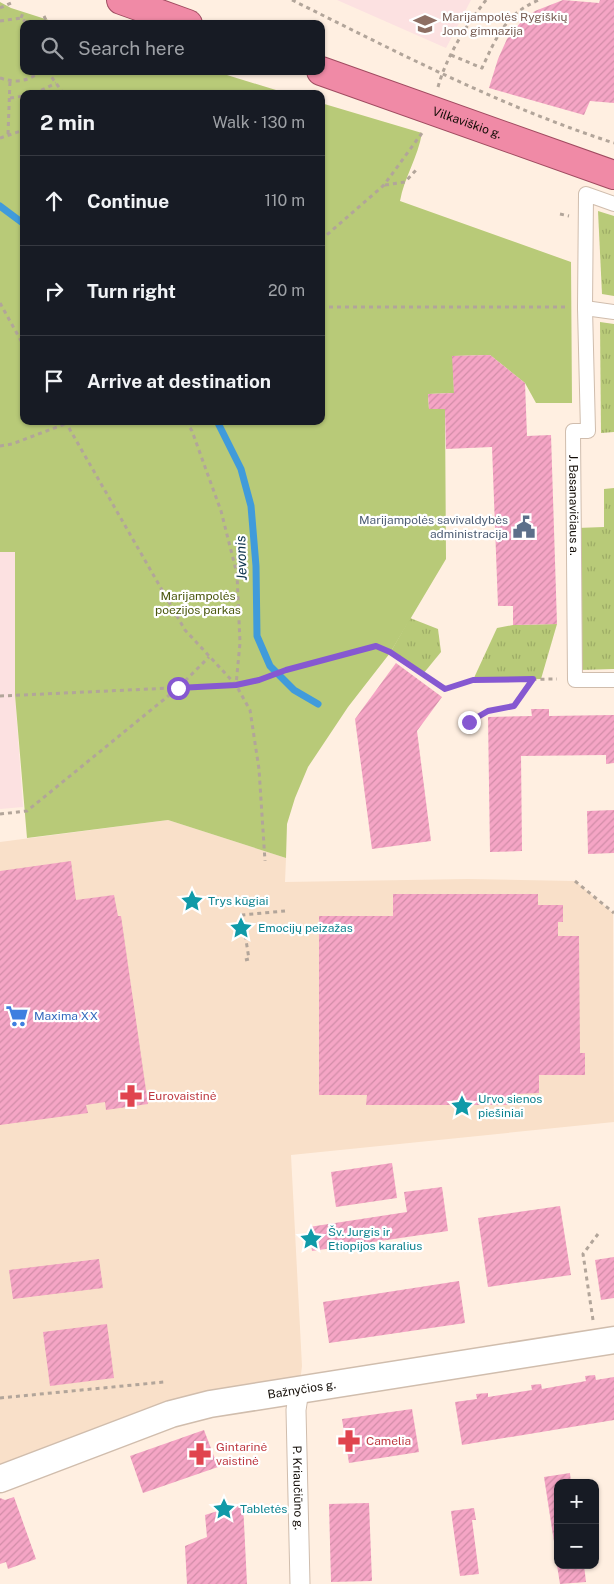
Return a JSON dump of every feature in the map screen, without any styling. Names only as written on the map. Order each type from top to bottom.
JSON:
[{"type":"highway","points":[[121,0],[177,20]]},
{"type":"highway","name":"Vilkaviškio g.","points":[[325,72],[614,175]]},
{"type":"main road","name":"Bažnyčios g.","points":[[0,1479],[171,1414],[210,1404],[605,1341]]},
{"type":"street","points":[[614,204],[586,194],[584,308],[614,312]]},
{"type":"street","name":"J. Basanavičiaus a.","points":[[575,680],[573,430],[588,431],[584,308]]},
{"type":"street","points":[[575,680],[614,680]]},
{"type":"street","name":"P. Kriaučiūno g.","points":[[299,1390],[296,1410],[300,1584]]},
{"type":"path","points":[[292,0],[442,74],[579,132],[614,143]]},
{"type":"path","points":[[325,237],[384,185],[422,133],[410,127],[432,110],[442,74],[451,55],[466,27],[486,0]]},
{"type":"path","points":[[451,55],[482,68],[498,34],[510,18],[538,0]]},
{"type":"path","points":[[0,8],[11,4]]},
{"type":"path","points":[[21,18],[23,13]]},
{"type":"path","points":[[44,16],[46,20]]},
{"type":"path","points":[[0,21],[21,18],[23,20]]},
{"type":"path","points":[[0,78],[10,81],[23,81],[36,75]]},
{"type":"path","points":[[50,75],[61,90]]},
{"type":"path","points":[[8,134],[10,81]]},
{"type":"path","points":[[42,90],[56,83]]},
{"type":"path","points":[[10,98],[20,97]]},
{"type":"path","points":[[0,138],[20,131]]},
{"type":"path","points":[[384,185],[405,182],[417,169]]},
{"type":"path","points":[[0,303],[20,339]]},
{"type":"path","points":[[325,307],[584,308]]},
{"type":"path","points":[[0,446],[12,444],[61,425]]},
{"type":"path","points":[[67,425],[184,630],[236,685],[250,710],[259,769],[265,861]]},
{"type":"path","points":[[188,425],[220,511],[237,574],[240,643],[236,685]]},
{"type":"path","points":[[0,696],[236,685],[376,646],[390,652],[445,689],[473,680],[575,680]]},
{"type":"path","points":[[0,814],[27,811],[178,688],[209,657]]},
{"type":"path","points":[[469,722],[488,711],[514,706],[533,679]]},
{"type":"path","points":[[575,881],[614,913]]},
{"type":"path","points":[[245,960],[249,960],[242,915],[285,911]]},
{"type":"path","points":[[598,1234],[583,1254],[605,1341]]},
{"type":"path","points":[[0,1398],[164,1382]]},
{"type":"shaded area","name":"Marijampolės Rygiškių Jono gimnazija","points":[[337,0],[471,0],[446,48]]},
{"type":"shaded area","points":[[0,552],[15,552],[15,695],[23,807],[0,809]]},
{"type":"shaded area","points":[[168,820],[286,858],[285,882],[468,879],[575,881],[613,913],[614,1122],[291,1155],[302,1366],[299,1390],[210,1404],[0,1479],[0,842]]},
{"type":"green space","name":"Marijampolės poezijos parkas","points":[[0,2],[11,8],[48,20],[20,20],[20,75],[227,75],[276,90],[20,90],[20,425],[325,425],[325,104],[422,133],[400,201],[571,262],[572,403],[536,403],[525,383],[490,355],[453,356],[454,393],[428,394],[429,409],[445,409],[446,559],[390,653],[348,707],[308,767],[287,824],[286,858],[168,820],[27,838],[15,695],[15,552],[0,552]]},
{"type":"green space","points":[[598,211],[614,216],[614,296],[602,294]]},
{"type":"green space","points":[[600,322],[614,324],[614,432],[601,433]]},
{"type":"green space","points":[[614,488],[614,669],[580,670],[577,528],[604,527],[604,489]]},
{"type":"green space","points":[[410,618],[438,629],[441,652],[423,674],[390,653]]},
{"type":"green space","points":[[557,624],[541,679],[473,680],[497,628],[513,625]]},
{"type":"building","points":[[563,0],[599,3],[600,0],[614,0],[614,103],[590,101],[584,115],[489,88],[498,59],[507,39],[521,22],[535,11]]},
{"type":"building","name":"Marijampolės savivaldybės administracija","points":[[490,355],[525,383],[527,436],[551,435],[557,624],[513,625],[513,606],[498,606],[492,447],[446,449],[445,409],[429,409],[428,394],[454,393],[452,356]]},
{"type":"building","points":[[396,663],[442,697],[417,731],[431,841],[372,849],[355,719]]},
{"type":"building","points":[[531,709],[549,709],[549,716],[614,715],[614,763],[606,764],[606,755],[521,756],[522,851],[490,852],[488,717],[532,716]]},
{"type":"building","points":[[614,810],[614,853],[588,854],[587,811]]},
{"type":"building","points":[[71,861],[76,900],[114,895],[118,916],[121,916],[148,1104],[106,1110],[105,1102],[86,1105],[88,1113],[0,1125],[0,871]]},
{"type":"building","points":[[393,894],[538,894],[538,905],[563,905],[563,922],[558,922],[558,936],[579,936],[580,1053],[585,1053],[585,1075],[539,1075],[539,1093],[516,1094],[516,1105],[366,1105],[367,1095],[319,1095],[319,916],[393,916]]},
{"type":"building","points":[[392,1163],[397,1198],[336,1207],[331,1172]]},
{"type":"building","points":[[442,1187],[448,1231],[312,1251],[309,1227],[407,1212],[404,1192]]},
{"type":"building","points":[[560,1206],[571,1275],[488,1287],[478,1218]]},
{"type":"building","points":[[614,1257],[614,1298],[601,1300],[595,1260]]},
{"type":"building","points":[[99,1259],[103,1288],[13,1299],[9,1270]]},
{"type":"building","points":[[459,1281],[465,1323],[329,1343],[323,1302]]},
{"type":"building","points":[[107,1324],[114,1378],[50,1386],[43,1332]]},
{"type":"building","points":[[595,1375],[596,1380],[614,1377],[614,1420],[462,1445],[455,1402],[477,1399],[476,1394],[488,1393],[488,1397],[532,1390],[531,1385],[541,1384],[542,1389],[586,1381],[585,1376]]},
{"type":"building","points":[[412,1409],[419,1452],[349,1463],[342,1419]]},
{"type":"building","points":[[204,1430],[218,1467],[143,1493],[130,1456]]},
{"type":"building","points":[[570,1473],[571,1479],[554,1479],[554,1542],[544,1477]]},
{"type":"building","points":[[14,1497],[36,1559],[8,1569],[6,1562],[0,1564],[0,1498],[5,1500]]},
{"type":"building","points":[[243,1503],[247,1584],[187,1584],[185,1546],[207,1537],[205,1515]]},
{"type":"building","points":[[369,1503],[372,1581],[331,1582],[329,1504]]},
{"type":"building","points":[[474,1508],[476,1520],[472,1520],[479,1574],[460,1576],[451,1511]]},
{"type":"building","points":[[558,1569],[584,1569],[586,1582],[560,1584]]},
{"type":"waterway","name":"Jevonis","points":[[0,206],[20,221]]},
{"type":"waterway","name":"Jevonis","points":[[219,425],[241,469],[251,506],[256,566],[257,636],[270,666],[294,690],[318,704]]},
{"type":"place","name":"Marijampolės Rygiškių Jono gimnazija","points":[[425,24]]},
{"type":"place","name":"Marijampolės savivaldybės administracija","points":[[524,527]]},
{"type":"place","name":"Trys kūgiai","points":[[192,901]]},
{"type":"place","name":"Emocijų peizažas","points":[[241,928]]},
{"type":"place","name":"Maxima XX","points":[[17,1016]]},
{"type":"place","name":"Eurovaistinė","points":[[131,1096]]},
{"type":"place","name":"Urvo sienos piešiniai","points":[[462,1106]]},
{"type":"place","name":"Šv. Jurgis ir Etiopijos karalius","points":[[311,1239]]},
{"type":"place","name":"Camelia","points":[[349,1441]]},
{"type":"place","name":"Gintarinė vaistinė","points":[[200,1454]]},
{"type":"place","name":"Tabletės","points":[[224,1509]]},
{"type":"route","points":[[178,688],[236,685],[376,646],[390,652],[445,689],[473,680],[533,679],[514,706],[488,711],[469,722]]}]
